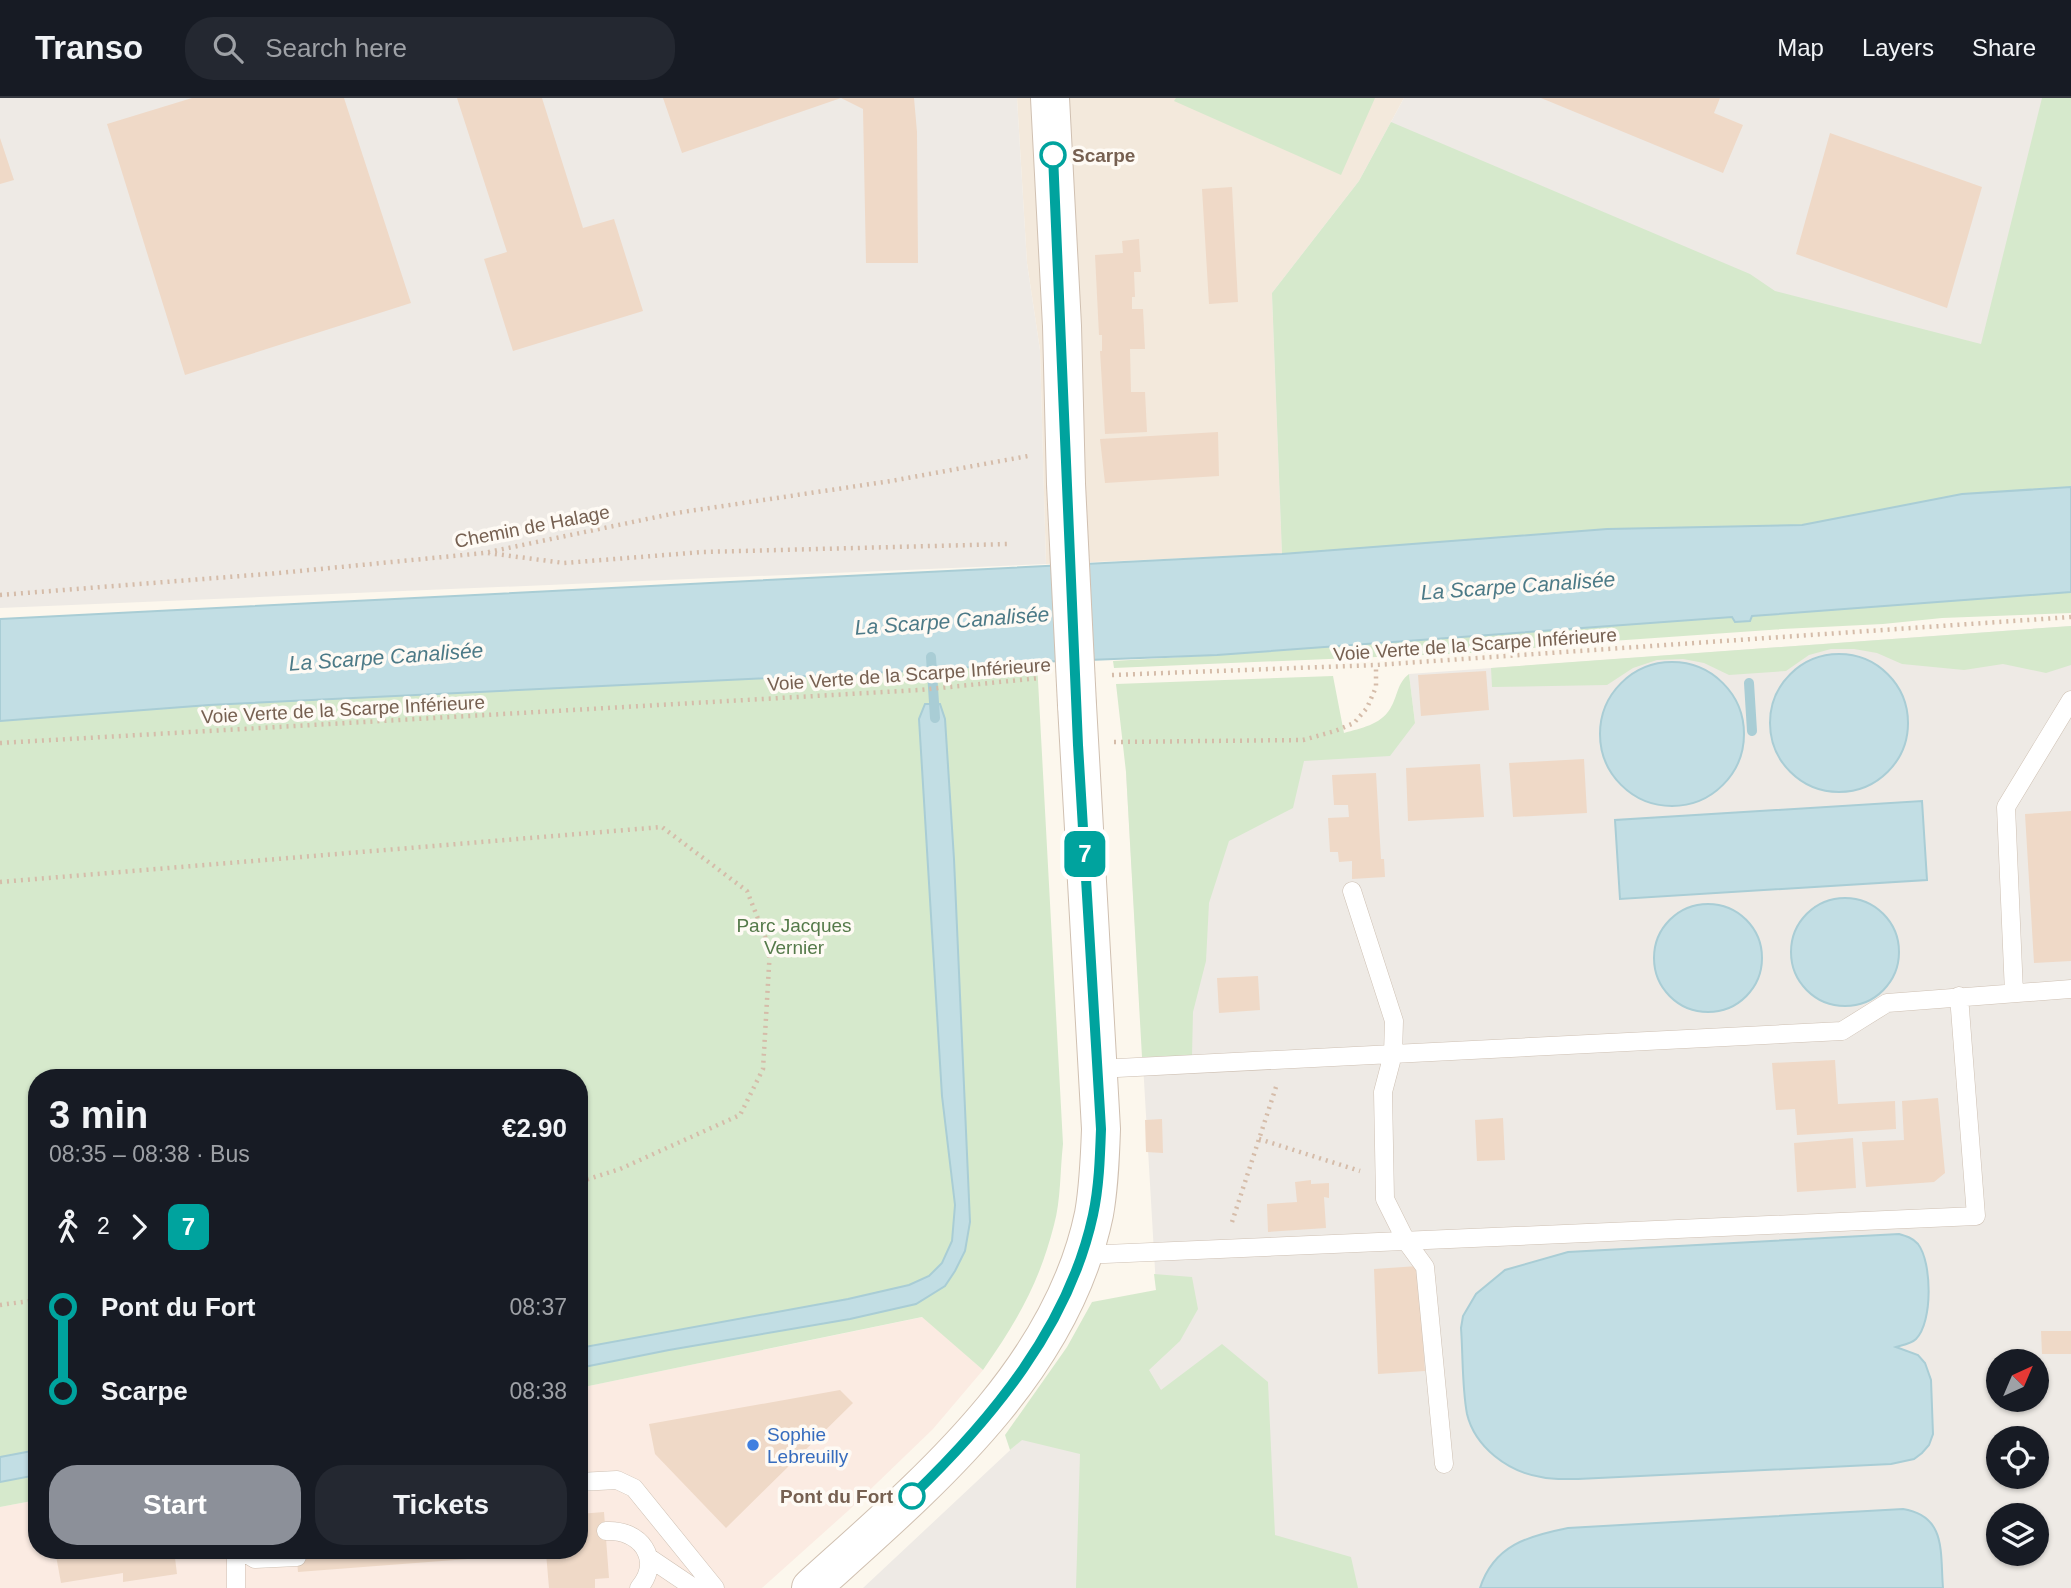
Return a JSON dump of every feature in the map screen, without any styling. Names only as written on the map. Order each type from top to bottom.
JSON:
[{"type":"main road","points":[[811,1588],[908,1500],[979,1426],[1035,1351],[1067,1292],[1094,1214],[1101,1129],[1078,745],[1050,98]]},
{"type":"lane","points":[[2014,993],[2006,807],[2071,700]]},
{"type":"lane","points":[[1352,891],[1394,1021],[1393,1054],[1384,1092],[1385,1199],[1406,1241],[1425,1267],[1444,1464]]},
{"type":"lane","points":[[1098,1069],[1842,1031],[1887,1003],[2071,989]]},
{"type":"lane","points":[[1082,1255],[1976,1216],[1959,996]]},
{"type":"lane","points":[[588,1482],[617,1480],[634,1488],[715,1588]]},
{"type":"lane","points":[[606,1531],[624,1531],[631,1534],[648,1557],[694,1588]]},
{"type":"lane","points":[[639,1588],[648,1574],[648,1557]]},
{"type":"lane","points":[[236,1588],[238,1559]]},
{"type":"path","name":"Chemin de Halage","points":[[0,595],[279,573],[484,553],[676,513],[891,481],[1065,467]]},
{"type":"path","points":[[484,553],[564,563],[703,552],[1009,544]]},
{"type":"path","name":"Voie Verte de la Scarpe Inférieure","points":[[1102,676],[1376,665],[2071,617]]},
{"type":"path","points":[[1078,745],[1117,742],[1303,740],[1354,723],[1367,708],[1376,687],[1376,665]]},
{"type":"path","name":"Voie Verte de la Scarpe Inférieure","points":[[0,743],[919,690],[1046,677]]},
{"type":"path","points":[[0,882],[662,827],[747,891],[770,949],[763,1069],[740,1115],[620,1168],[588,1179]]},
{"type":"path","points":[[1223,1249],[1276,1086],[1276,1060]]},
{"type":"path","points":[[1259,1139],[1384,1179]]},
{"type":"path","points":[[0,1305],[28,1301]]},
{"type":"shaded area","points":[[0,98],[1017,98],[1027,263],[1040,350],[1046,564],[0,608]]},
{"type":"shaded area","points":[[1017,98],[1404,98],[1359,181],[1272,293],[1282,554],[1046,564],[1040,350],[1027,263]]},
{"type":"shaded area","points":[[1404,98],[2071,98],[2071,487],[1962,494],[1802,525],[1282,554],[1272,293],[1359,181]]},
{"type":"shaded area","points":[[2071,626],[2071,1588],[863,1588],[1022,1439],[1157,1304],[1126,772],[1415,723],[1409,674]]},
{"type":"shaded area","points":[[923,1317],[983,1370],[933,1429],[849,1510],[762,1588],[0,1588],[0,1507],[28,1502],[28,1559],[588,1559],[588,1386]]},
{"type":"green space","points":[[1176,98],[1375,98],[1341,175],[1174,101]]},
{"type":"green space","points":[[2042,98],[2071,98],[2071,487],[1962,494],[1802,525],[1607,529],[1282,554],[1272,293],[1359,181],[1391,122],[1750,274],[1775,291],[1981,344]]},
{"type":"green space","points":[[2071,592],[2071,613],[1942,618],[1583,643],[1494,652],[1114,668],[1113,661],[1733,617],[1735,622],[1750,620],[1751,616]]},
{"type":"green space","points":[[2071,626],[2071,665],[2046,673],[2003,664],[1964,670],[1902,664],[1877,653],[1831,649],[1809,655],[1786,671],[1729,675],[1704,663],[1683,659],[1657,660],[1633,668],[1607,685],[1492,687],[1491,668]]},
{"type":"green space","name":"Parc Jacques Vernier","points":[[1037,662],[1063,1144],[1060,1185],[1054,1225],[1034,1284],[983,1370],[922,1317],[588,1386],[588,1069],[28,1069],[28,1502],[0,1507],[0,721],[209,705],[932,670]]},
{"type":"green space","points":[[1409,674],[1415,723],[1390,756],[1304,761],[1293,808],[1229,841],[1209,903],[1206,961],[1193,1012],[1192,1056],[1142,1057],[1126,772],[1116,684],[1333,676],[1344,733],[1381,719],[1393,704],[1402,681]]},
{"type":"green space","points":[[1154,1274],[1192,1277],[1198,1309],[1180,1341],[1149,1370],[1161,1390],[1222,1344],[1268,1382],[1275,1535],[1351,1557],[1358,1588],[1076,1588],[1080,1454],[1022,1440],[1010,1450],[1005,1435],[1067,1347],[1092,1302],[1156,1290]]},
{"type":"water","name":"La Scarpe Canalisée","points":[[2071,487],[2071,592],[1752,616],[1750,621],[1735,622],[1732,617],[1217,655],[209,705],[0,721],[0,619],[1282,554],[1607,529],[1802,525],[1962,494]]},
{"type":"water","points":[[1839,654],[1865,659],[1888,674],[1903,697],[1908,723],[1903,749],[1888,772],[1865,787],[1839,792],[1813,787],[1790,772],[1775,749],[1770,723],[1775,697],[1790,674],[1813,659]]},
{"type":"water","points":[[1672,662],[1699,668],[1723,683],[1738,707],[1744,734],[1738,761],[1723,785],[1699,800],[1672,806],[1645,800],[1621,785],[1606,761],[1600,734],[1606,707],[1621,683],[1645,668]]},
{"type":"water","points":[[925,704],[940,704],[945,719],[970,1222],[965,1251],[955,1271],[945,1286],[916,1304],[850,1319],[588,1366],[588,1346],[848,1299],[909,1285],[929,1276],[942,1263],[952,1241],[955,1205],[942,1096],[919,719]]},
{"type":"water","points":[[1922,801],[1927,880],[1620,899],[1615,820]]},
{"type":"water","points":[[1845,898],[1866,902],[1883,914],[1895,931],[1899,952],[1895,973],[1883,990],[1866,1002],[1845,1006],[1824,1002],[1807,990],[1795,973],[1791,952],[1795,931],[1807,914],[1824,902]]},
{"type":"water","points":[[1708,904],[1729,908],[1746,920],[1758,937],[1762,958],[1758,979],[1746,996],[1729,1008],[1708,1012],[1687,1008],[1670,996],[1658,979],[1654,958],[1658,937],[1670,920],[1687,908]]},
{"type":"water","points":[[1899,1234],[1912,1239],[1923,1253],[1929,1292],[1922,1331],[1914,1341],[1896,1347],[1918,1355],[1925,1363],[1931,1380],[1933,1434],[1929,1445],[1914,1459],[1891,1464],[1555,1479],[1529,1474],[1505,1464],[1485,1447],[1471,1426],[1464,1393],[1461,1328],[1463,1316],[1476,1294],[1505,1270],[1568,1252]]},
{"type":"water","points":[[28,1452],[28,1477],[0,1482],[0,1457]]},
{"type":"water","points":[[1903,1509],[1927,1519],[1934,1528],[1941,1549],[1943,1588],[1480,1588],[1486,1573],[1503,1552],[1526,1539],[1568,1528]]},
{"type":"building","points":[[192,98],[344,98],[411,303],[185,375],[107,124]]},
{"type":"building","points":[[457,98],[542,98],[583,228],[614,219],[643,311],[513,351],[484,259],[507,252]]},
{"type":"building","points":[[663,98],[841,98],[682,153]]},
{"type":"building","points":[[841,98],[914,98],[917,132],[918,263],[866,263],[863,109]]},
{"type":"building","points":[[1541,98],[1720,98],[1714,113],[1743,125],[1723,173]]},
{"type":"building","points":[[1830,133],[1982,187],[1947,308],[1796,254]]},
{"type":"building","points":[[0,138],[14,180],[0,184]]},
{"type":"building","points":[[1232,187],[1238,302],[1209,304],[1202,189]]},
{"type":"building","points":[[1139,239],[1141,272],[1134,272],[1135,297],[1132,297],[1132,309],[1143,309],[1145,349],[1130,349],[1131,392],[1145,392],[1147,432],[1105,434],[1100,351],[1102,335],[1099,335],[1095,255],[1123,253],[1122,241]]},
{"type":"building","points":[[1218,432],[1219,476],[1105,483],[1100,439]]},
{"type":"building","points":[[1486,671],[1489,710],[1421,716],[1418,675]]},
{"type":"building","points":[[1584,759],[1587,813],[1513,817],[1509,763]]},
{"type":"building","points":[[1480,764],[1484,817],[1408,821],[1406,768]]},
{"type":"building","points":[[1376,773],[1381,859],[1384,859],[1385,877],[1352,879],[1352,861],[1339,862],[1338,852],[1330,852],[1328,818],[1349,817],[1348,805],[1334,805],[1332,775]]},
{"type":"building","points":[[2071,811],[2071,961],[2034,963],[2025,814]]},
{"type":"building","points":[[1258,976],[1260,1010],[1219,1013],[1217,978]]},
{"type":"building","points":[[1835,1060],[1838,1104],[1895,1101],[1896,1129],[1797,1135],[1795,1109],[1776,1110],[1772,1063]]},
{"type":"building","points":[[1938,1098],[1945,1173],[1934,1182],[1866,1187],[1862,1142],[1904,1140],[1902,1101]]},
{"type":"building","points":[[1503,1118],[1505,1160],[1477,1161],[1475,1120]]},
{"type":"building","points":[[1162,1119],[1163,1153],[1146,1152],[1145,1120]]},
{"type":"building","points":[[1853,1138],[1856,1188],[1797,1192],[1794,1143]]},
{"type":"building","points":[[1311,1180],[1311,1184],[1329,1183],[1329,1198],[1324,1197],[1326,1228],[1268,1232],[1267,1204],[1297,1202],[1295,1182]]},
{"type":"building","points":[[1418,1266],[1425,1371],[1378,1374],[1374,1269]]},
{"type":"building","points":[[2041,1331],[2071,1331],[2071,1354],[2049,1354],[2049,1349],[2042,1349]]},
{"type":"building","points":[[840,1390],[853,1403],[726,1528],[655,1454],[649,1424]]},
{"type":"building","points":[[604,1512],[609,1578],[595,1579],[595,1588],[549,1588],[547,1559],[588,1559],[588,1513]]},
{"type":"building","points":[[57,1559],[175,1559],[177,1574],[123,1582],[123,1573],[61,1583]]},
{"type":"building","points":[[297,1559],[468,1559],[298,1572]]},
{"type":"waterway","points":[[931,657],[935,718]]},
{"type":"waterway","points":[[1749,683],[1752,731]]},
{"type":"bus line","name":"7","points":[[912,1496],[979,1426],[1035,1351],[1080,1263],[1094,1214],[1098,1185],[1101,1129],[1078,745],[1053,155]]},
{"type":"place","name":"Scarpe","points":[[1053,155]]},
{"type":"place","name":"Sophie Lebreuilly","points":[[753,1445]]},
{"type":"place","name":"Pont du Fort","points":[[912,1496]]}]
